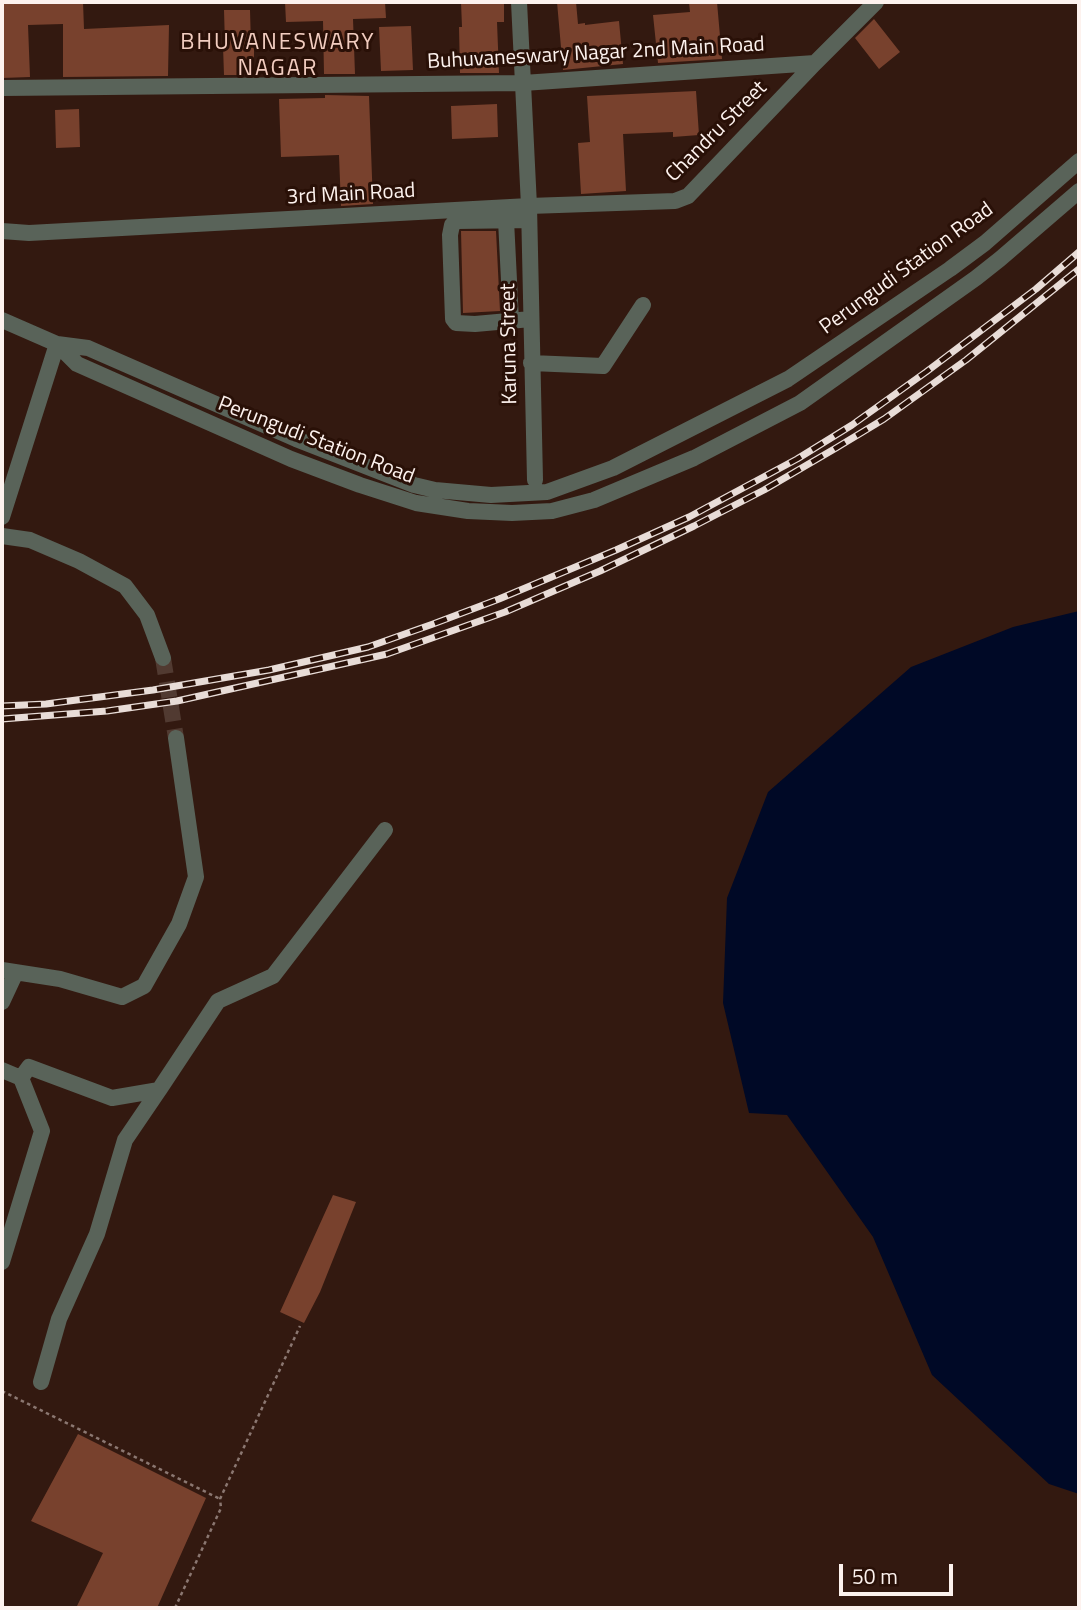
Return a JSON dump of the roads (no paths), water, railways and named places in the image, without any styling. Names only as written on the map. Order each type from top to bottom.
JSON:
[{"type":"street","name":"Karuna Street","points":[[519,2],[529,213],[535,481]]},
{"type":"street","name":"Chandru Street","points":[[675,201],[688,196],[814,62],[876,2]]},
{"type":"street","name":"Buhuvaneswary Nagar 2nd Main Road","points":[[2,88],[523,83],[814,62]]},
{"type":"street","name":"Perungudi Station Road","points":[[2,320],[57,344],[88,348],[296,439],[414,485],[435,490],[491,495],[547,492],[613,468],[788,379],[959,263],[1079,161]]},
{"type":"street","name":"Perungudi Station Road","points":[[57,344],[77,364],[278,453],[360,485],[416,503],[468,511],[552,511],[594,500],[694,458],[800,403],[1000,260],[1079,191]]},
{"type":"street","name":"3rd Main Road","points":[[2,231],[29,233],[529,213],[675,201]]},
{"type":"street","points":[[529,213],[506,220],[457,221],[452,225],[450,235],[453,319],[456,323],[475,324],[531,318]]},
{"type":"street","points":[[506,220],[511,321]]},
{"type":"street","points":[[507,244],[530,243]]},
{"type":"street","points":[[510,288],[530,287]]},
{"type":"street","points":[[531,363],[603,366],[643,305]]},
{"type":"street","points":[[2,517],[57,344]]},
{"type":"street","points":[[2,537],[30,540],[79,561],[125,586],[147,615],[163,658]]},
{"type":"street","points":[[2,1002],[9,971],[60,979],[122,996],[144,986],[179,924],[196,877],[176,738]]},
{"type":"street","points":[[41,1382],[59,1319],[97,1234],[125,1140],[218,1001],[273,976],[386,830]]},
{"type":"street","points":[[21,1078],[29,1068],[112,1098],[159,1090]]},
{"type":"street","points":[[2,1070],[21,1078],[43,1131],[2,1262]]},
{"type":"water","points":[[1079,611],[1079,1494],[1049,1484],[932,1375],[873,1237],[787,1115],[749,1113],[723,1003],[727,898],[768,792],[911,667],[1013,627]]},
{"type":"tunnel","points":[[163,658],[176,738]]},
{"type":"railway","points":[[2,706],[46,704],[153,690],[269,670],[368,647],[499,599],[616,550],[689,517],[797,459],[852,425],[1036,289],[1079,252]]},
{"type":"railway","points":[[2,719],[107,711],[177,701],[387,654],[505,612],[694,526],[764,490],[836,448],[884,419],[966,360],[1079,269]]},
{"type":"district","name":"BHUVANESWARY NAGAR","points":[[278,56]]}]
